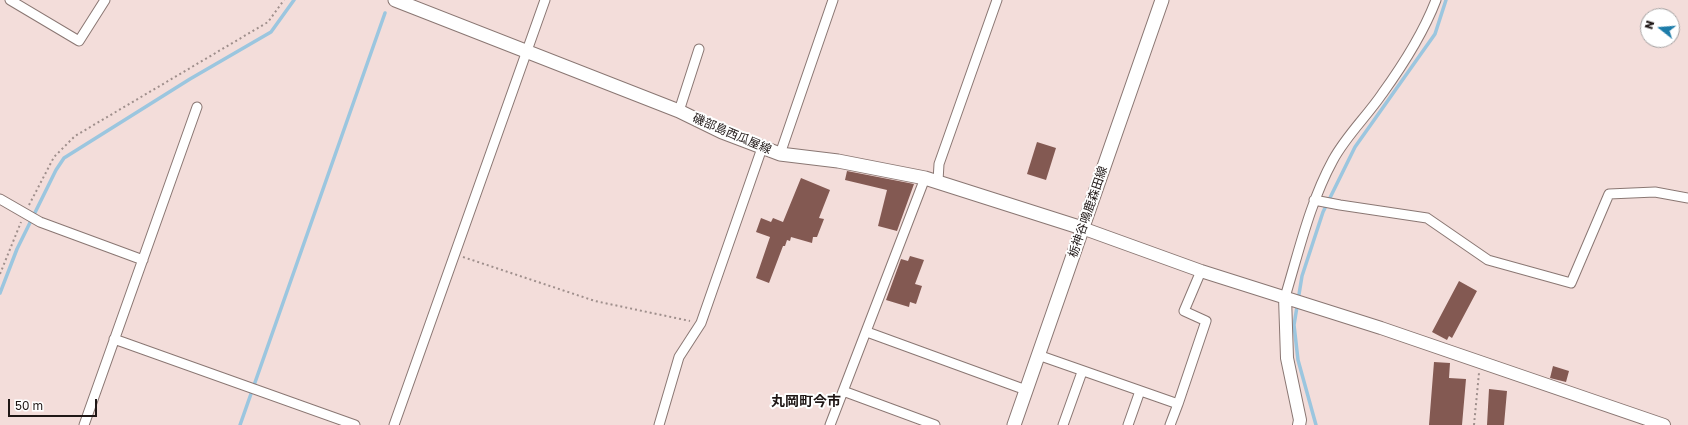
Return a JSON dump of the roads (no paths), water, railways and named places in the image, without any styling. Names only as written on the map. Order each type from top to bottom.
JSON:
[{"type":"main road","name":"磯部島西瓜屋線","points":[[395,0],[679,112],[722,132],[780,154],[838,161],[938,181],[1082,228]]},
{"type":"main road","name":"栃神谷鳴鹿森田線","points":[[1014,425],[1162,0]]},
{"type":"street","points":[[10,0],[80,41],[105,0]]},
{"type":"street","points":[[394,425],[544,0]]},
{"type":"street","points":[[780,154],[834,0]]},
{"type":"street","points":[[938,181],[939,164],[997,0]]},
{"type":"street","points":[[1299,425],[1300,420],[1287,358],[1288,298],[1314,200],[1334,159],[1382,94],[1426,26],[1436,0]]},
{"type":"street","points":[[679,112],[699,49]]},
{"type":"street","points":[[84,425],[197,108]]},
{"type":"street","points":[[659,425],[679,357],[701,323],[762,148]]},
{"type":"street","points":[[830,425],[925,178]]},
{"type":"street","points":[[1314,200],[1340,206],[1428,218],[1488,260],[1570,283],[1609,194],[1654,192],[1688,198]]},
{"type":"street","points":[[0,199],[40,222],[143,260]]},
{"type":"street","points":[[1082,228],[1201,272],[1305,303],[1664,425]]},
{"type":"street","points":[[1170,425],[1206,321],[1184,311],[1201,272]]},
{"type":"street","points":[[867,332],[1026,390]]},
{"type":"street","points":[[114,339],[356,425]]},
{"type":"street","points":[[1038,356],[1178,404]]},
{"type":"street","points":[[1063,425],[1082,372]]},
{"type":"street","points":[[844,391],[935,425]]},
{"type":"street","points":[[1128,425],[1140,391]]},
{"type":"waterway","points":[[0,293],[17,249],[56,170],[64,158],[190,79],[271,32],[294,0]]},
{"type":"waterway","points":[[1316,425],[1298,360],[1294,325],[1302,276],[1323,212],[1355,147],[1435,34],[1446,0]]},
{"type":"waterway","points":[[240,425],[385,13]]},
{"type":"district","name":"丸岡町今市","points":[[806,402]]}]
